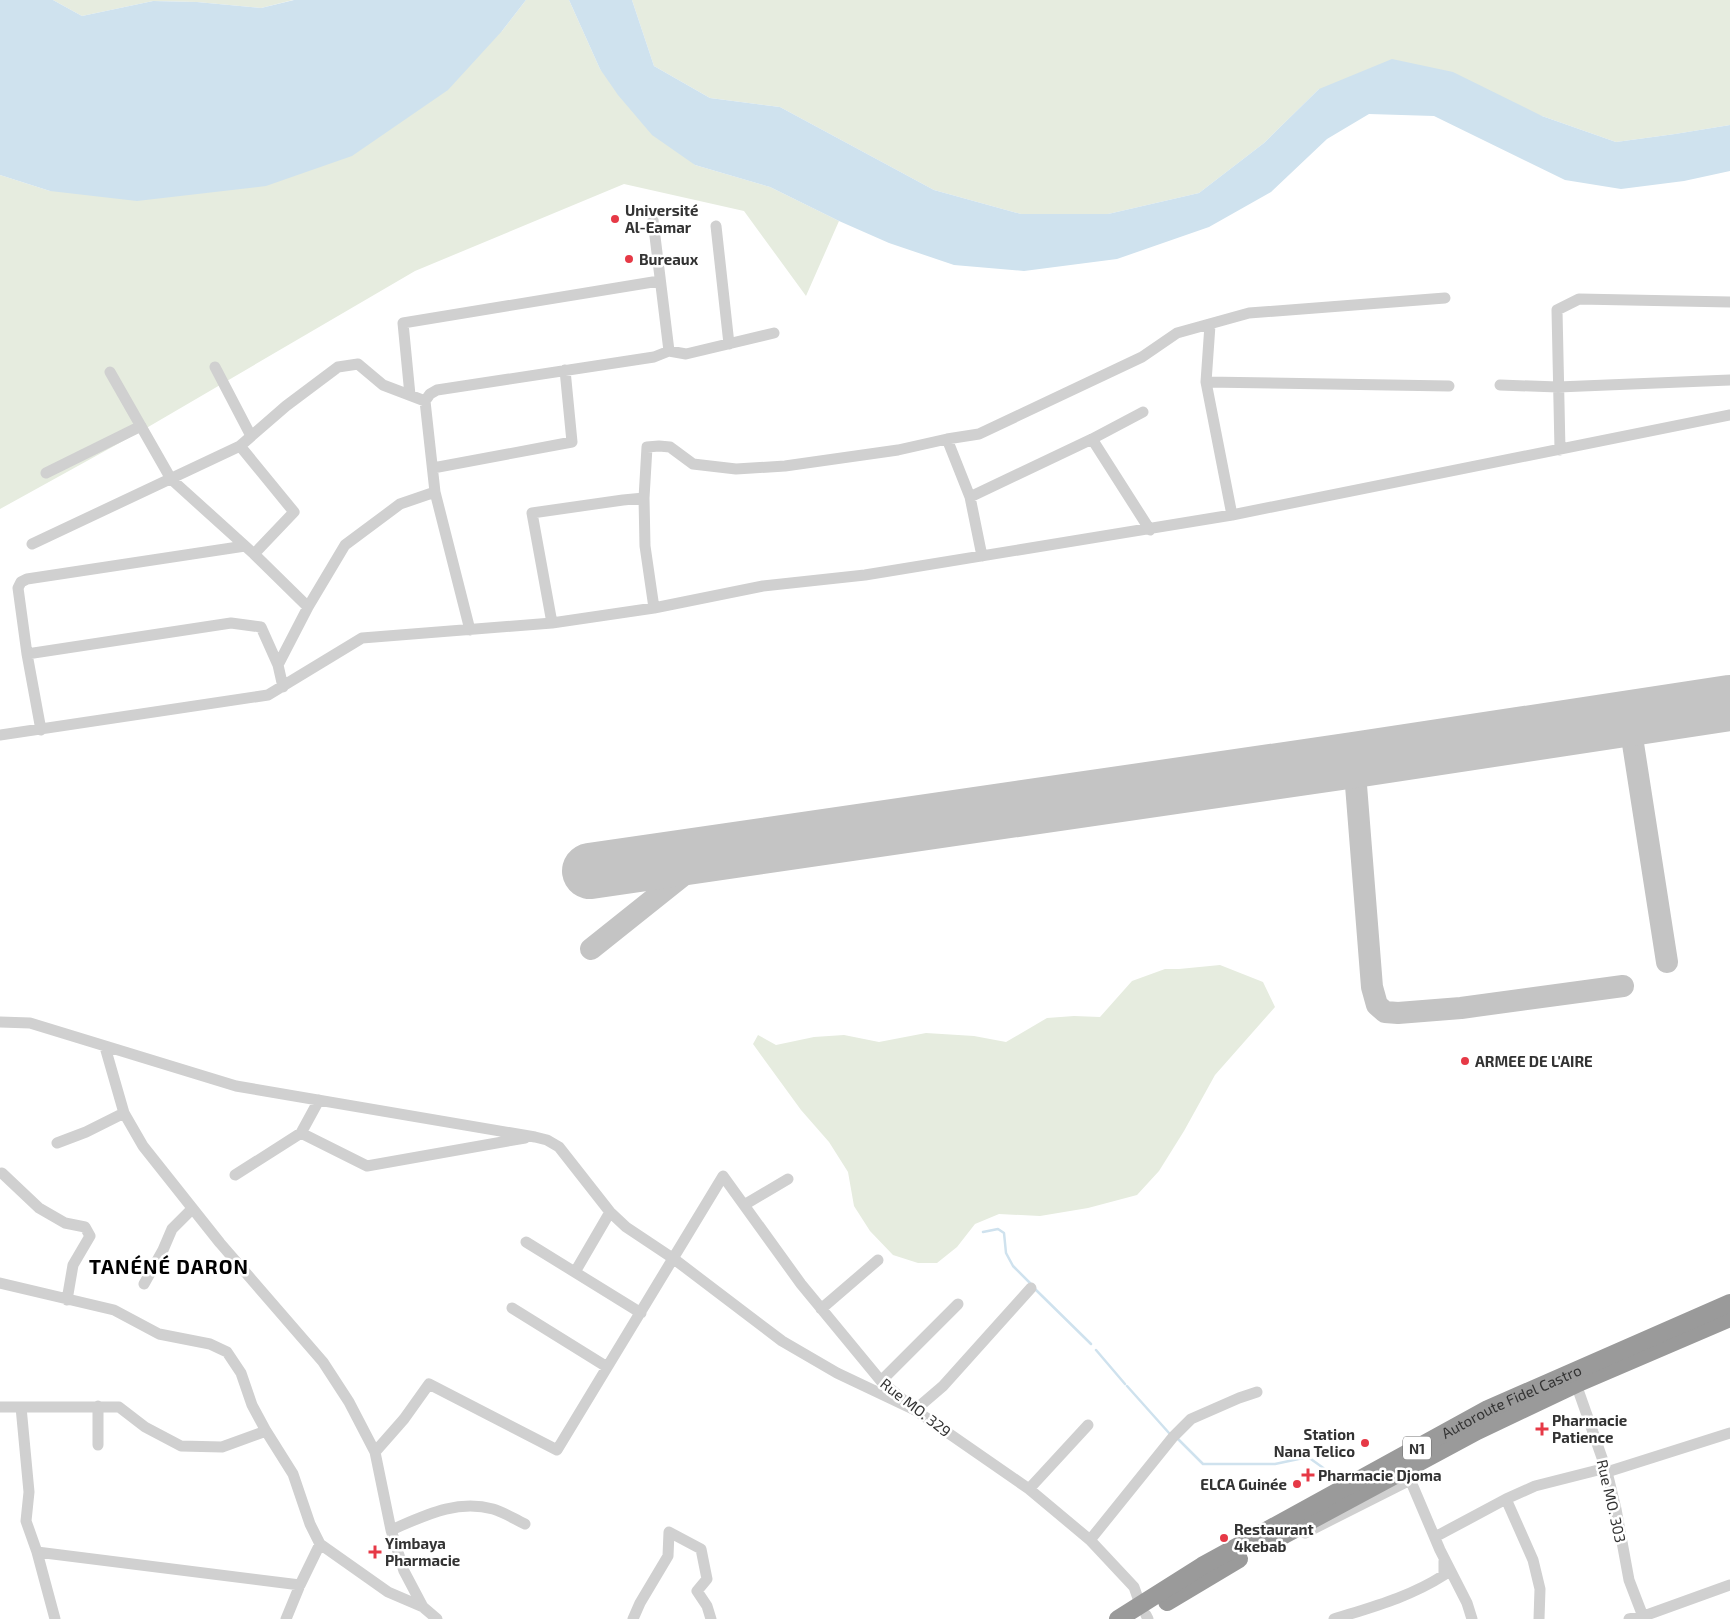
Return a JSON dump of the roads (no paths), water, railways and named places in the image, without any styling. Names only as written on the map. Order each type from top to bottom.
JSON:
[{"type":"highway","name":"Autoroute Fidel Castro","points":[[1143,1614],[1202,1566],[1488,1410],[1730,1303]]},
{"type":"highway","name":"Autoroute Fidel Castro","points":[[1118,1619],[1143,1614],[1249,1553],[1408,1475],[1477,1431],[1576,1384],[1730,1318]]},
{"type":"street","points":[[653,220],[659,282],[669,351]]},
{"type":"street","points":[[716,226],[729,344]]},
{"type":"street","points":[[410,395],[403,323],[659,282]]},
{"type":"street","points":[[654,608],[645,546],[646,447],[670,447],[693,464],[736,469],[786,466],[898,450],[979,434],[1142,357],[1177,333],[1249,313],[1445,298]]},
{"type":"street","points":[[1560,450],[1557,310],[1580,299],[1730,302]]},
{"type":"street","points":[[1210,325],[1206,382],[1232,515]]},
{"type":"street","points":[[470,630],[435,492],[426,401],[430,394],[437,390],[654,356],[669,351],[686,354],[774,334]]},
{"type":"street","points":[[32,544],[240,446],[286,406],[338,368],[358,364],[383,385],[426,401]]},
{"type":"street","points":[[215,366],[251,436]]},
{"type":"street","points":[[433,468],[572,442],[565,370]]},
{"type":"street","points":[[110,372],[171,479],[308,606]]},
{"type":"street","points":[[1500,385],[1558,386],[1730,380]]},
{"type":"street","points":[[1206,382],[1449,386]]},
{"type":"street","points":[[970,497],[1092,439],[1143,412]]},
{"type":"street","points":[[0,735],[268,695],[362,638],[552,622],[654,608],[764,586],[865,576],[1150,530],[1730,415]]},
{"type":"street","points":[[46,473],[141,426]]},
{"type":"street","points":[[947,439],[970,497],[982,556]]},
{"type":"street","points":[[1092,439],[1150,530]]},
{"type":"street","points":[[240,446],[294,512],[254,554]]},
{"type":"street","points":[[278,665],[308,606],[346,545],[400,504],[435,492]]},
{"type":"street","points":[[552,622],[532,513],[644,498]]},
{"type":"street","points":[[41,730],[18,588],[21,582],[27,579],[245,546]]},
{"type":"street","points":[[28,654],[231,623],[261,627],[278,665],[283,687]]},
{"type":"street","points":[[0,1022],[30,1023],[236,1086],[547,1140],[559,1147],[610,1212],[626,1227],[674,1259],[782,1341],[837,1373],[915,1410],[943,1386],[1031,1288]]},
{"type":"street","points":[[105,1047],[124,1113],[143,1146],[220,1243],[323,1362],[349,1402],[375,1452],[391,1530],[404,1571],[423,1607]]},
{"type":"street","points":[[236,1175],[301,1133],[319,1100]]},
{"type":"street","points":[[57,1143],[86,1132],[124,1113]]},
{"type":"street","points":[[301,1133],[367,1166],[534,1137]]},
{"type":"street","points":[[2,1173],[39,1208],[65,1223],[85,1227],[90,1236],[73,1264],[67,1300]]},
{"type":"street","name":"Rue MO. 329","points":[[674,1259],[723,1176],[801,1284],[881,1381],[915,1410],[1029,1489],[1090,1540],[1134,1587],[1143,1614]]},
{"type":"street","points":[[744,1205],[788,1179]]},
{"type":"street","points":[[144,1284],[159,1258],[172,1229],[192,1209]]},
{"type":"street","points":[[575,1272],[610,1212]]},
{"type":"street","points":[[526,1242],[641,1312]]},
{"type":"street","points":[[375,1452],[404,1419],[429,1384],[557,1450],[674,1259]]},
{"type":"street","points":[[821,1309],[878,1260]]},
{"type":"street","points":[[0,1283],[114,1310],[159,1334],[210,1344],[226,1352],[241,1373],[252,1405],[293,1474],[310,1524],[320,1544],[388,1592],[423,1607],[437,1619]]},
{"type":"street","points":[[881,1381],[958,1304]]},
{"type":"street","points":[[512,1308],[607,1367]]},
{"type":"street","name":"Rue MO. 303","points":[[1576,1384],[1606,1470],[1616,1509],[1629,1580],[1644,1617]]},
{"type":"street","points":[[1090,1540],[1173,1437],[1191,1419],[1257,1392]]},
{"type":"street","points":[[0,1406],[119,1407],[145,1427],[181,1446],[222,1447],[266,1431]]},
{"type":"street","points":[[20,1406],[29,1492],[26,1521],[37,1552],[55,1619]]},
{"type":"street","points":[[98,1406],[98,1445]]},
{"type":"street","points":[[1029,1489],[1088,1425]]},
{"type":"street","points":[[1435,1538],[1506,1499],[1535,1486],[1606,1470],[1730,1433]]},
{"type":"street","points":[[1288,1542],[1408,1475],[1435,1538],[1467,1603],[1472,1619]]},
{"type":"street","points":[[1506,1499],[1533,1560],[1540,1589],[1539,1619]]},
{"type":"street","points":[[391,1530],[434,1511],[472,1506],[495,1510],[525,1524]]},
{"type":"street","points":[[633,1619],[640,1603],[668,1556],[669,1532],[701,1549],[707,1578],[697,1591],[707,1606],[711,1619]]},
{"type":"street","points":[[286,1619],[300,1584],[320,1544]]},
{"type":"street","points":[[37,1552],[300,1584]]},
{"type":"street","points":[[1334,1619],[1400,1598],[1432,1582],[1444,1575],[1444,1557]]},
{"type":"street","points":[[1629,1619],[1644,1617],[1730,1585]]},
{"type":"water","points":[[0,0],[53,0],[82,16],[153,1],[197,2],[261,8],[294,0],[526,0],[502,31],[448,90],[352,156],[266,186],[137,201],[50,191],[0,175]]},
{"type":"water","points":[[569,0],[632,0],[654,66],[710,98],[780,107],[934,190],[1021,214],[1108,214],[1199,193],[1264,143],[1319,89],[1392,59],[1453,72],[1542,116],[1616,142],[1730,125],[1730,171],[1684,181],[1621,189],[1565,180],[1434,116],[1369,114],[1327,139],[1271,192],[1209,227],[1117,259],[1024,271],[954,265],[889,243],[770,187],[695,165],[652,135],[618,95],[600,69]]},
{"type":"waterway","points":[[983,1232],[998,1229],[1004,1233],[1006,1253],[1013,1266],[1032,1285]]},
{"type":"waterway","points":[[1035,1289],[1091,1344]]},
{"type":"waterway","points":[[1096,1350],[1125,1384]]},
{"type":"waterway","points":[[1127,1386],[1169,1433]]},
{"type":"waterway","points":[[1178,1439],[1203,1464],[1275,1464],[1308,1457],[1334,1479]]},
{"type":"place","name":"Université Al-Eamar","points":[[615,219]]},
{"type":"place","name":"Bureaux","points":[[629,259]]},
{"type":"place","name":"ARMEE DE L'AIRE","points":[[1465,1061]]},
{"type":"place","name":"Pharmacie Patience","points":[[1542,1429]]},
{"type":"place","name":"Station Nana Telico","points":[[1365,1443]]},
{"type":"place","name":"Pharmacie Djoma","points":[[1308,1475]]},
{"type":"place","name":"ELCA Guinée","points":[[1297,1484]]},
{"type":"place","name":"Restaurant 4kebab","points":[[1224,1538]]},
{"type":"place","name":"Yimbaya Pharmacie","points":[[375,1552]]},
{"type":"district","name":"TANÉNÉ DARON","points":[[169,1266]]}]
